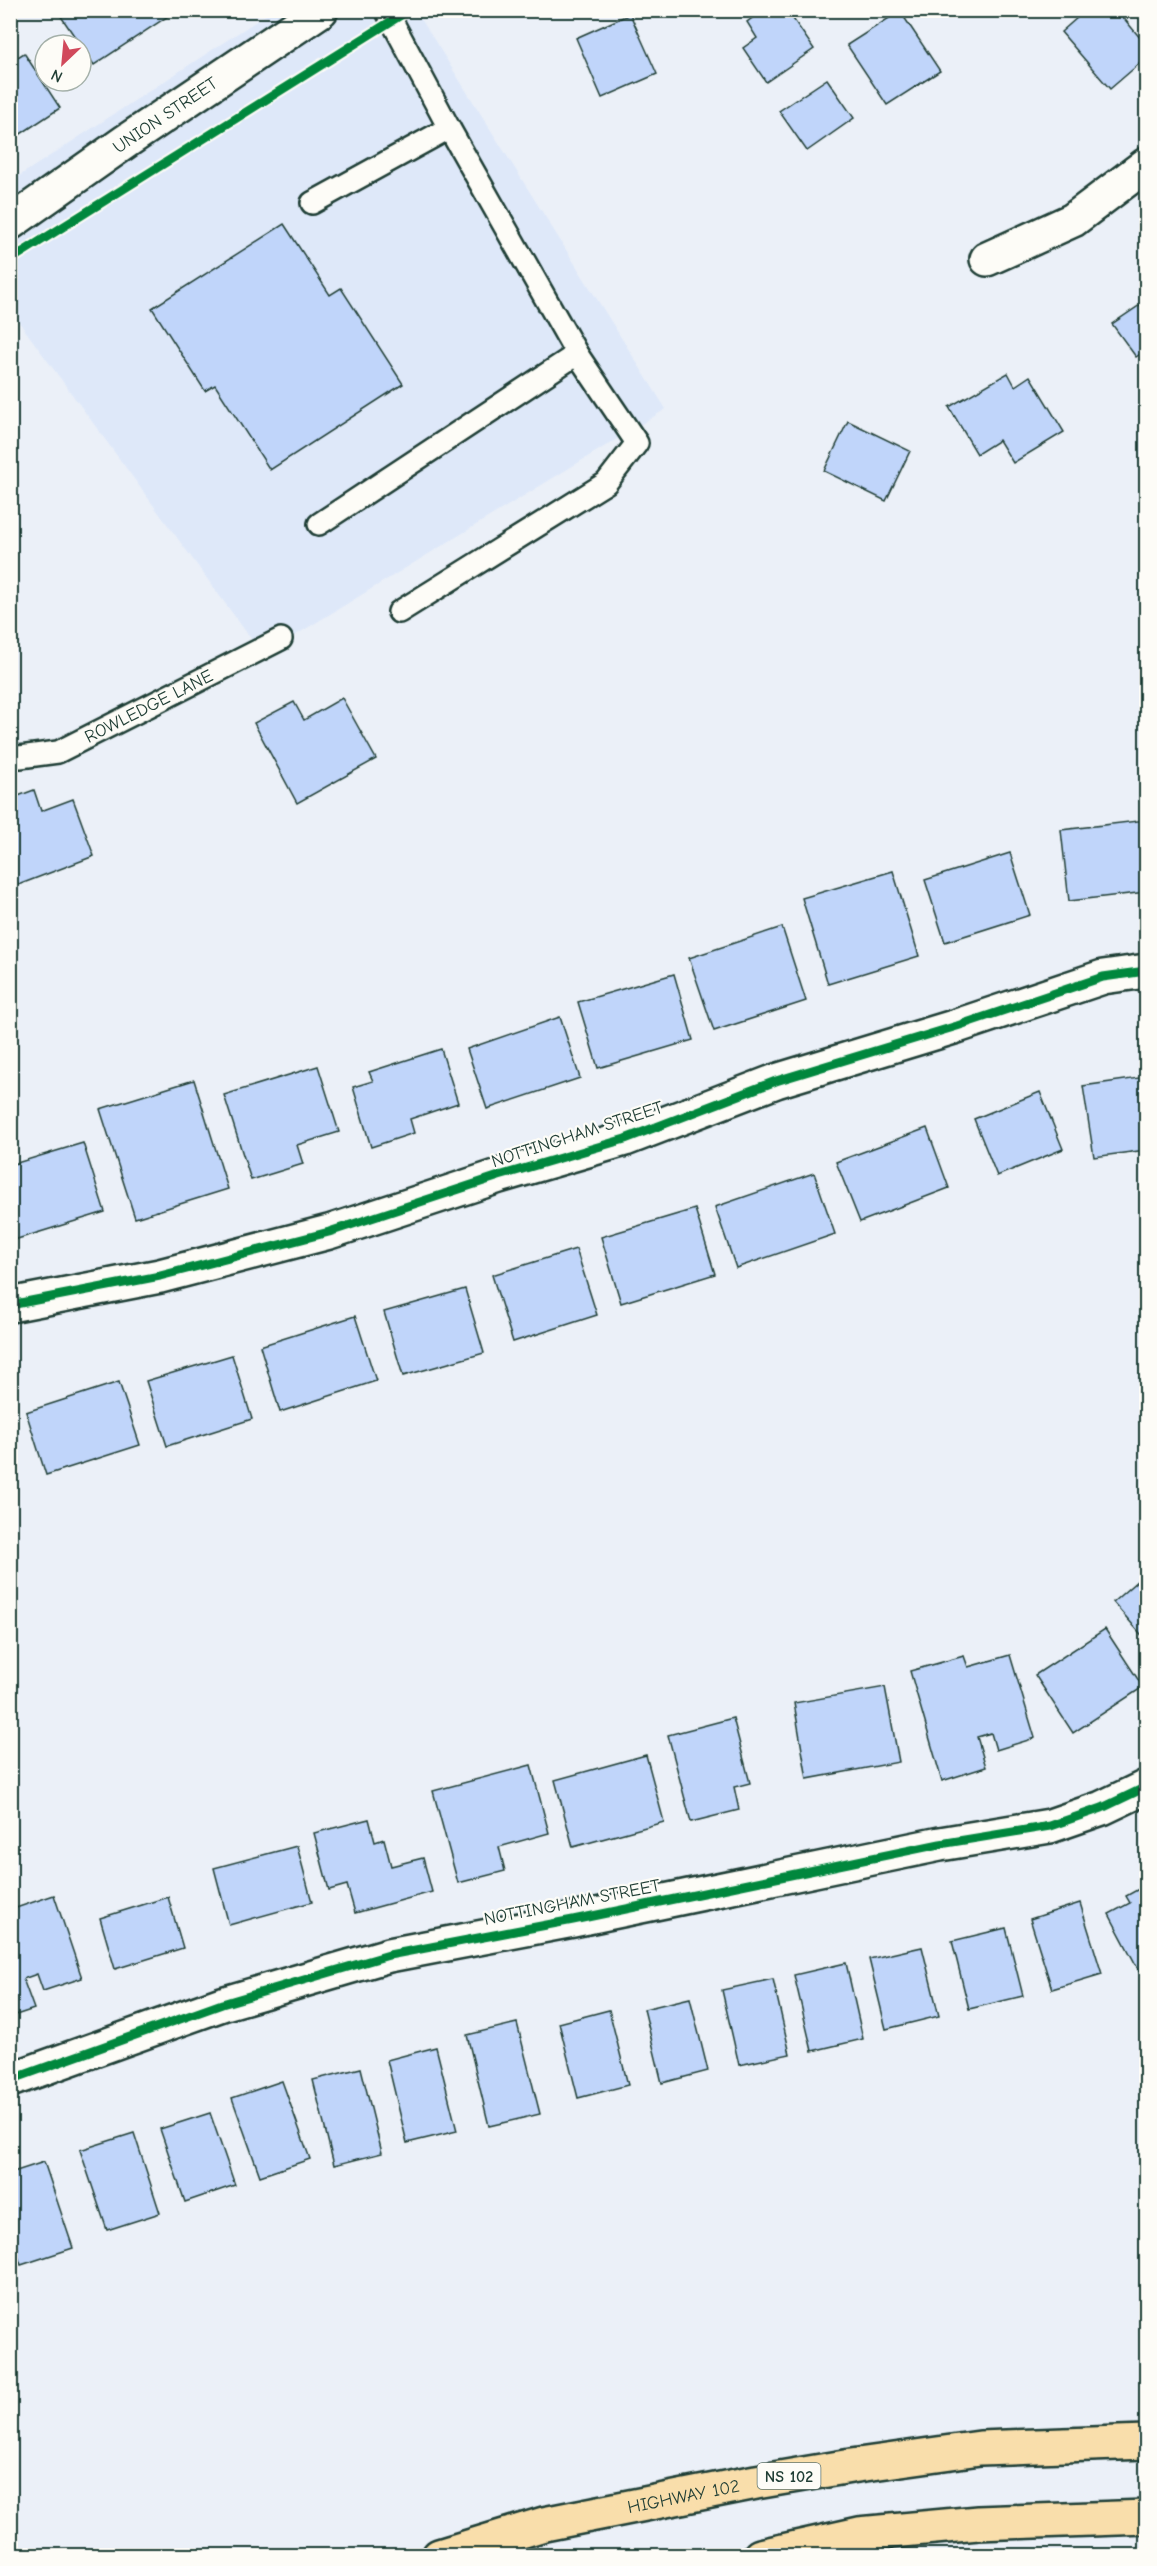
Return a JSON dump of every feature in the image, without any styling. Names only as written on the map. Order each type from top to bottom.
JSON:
[{"type":"highway","name":"HIGHWAY 102","points":[[439,2556],[544,2524],[756,2482],[851,2466],[980,2448],[1146,2442]]},
{"type":"highway","points":[[760,2556],[859,2534],[978,2523],[1146,2517]]},
{"type":"street","name":"UNION STREET","points":[[10,223],[135,135],[321,10]]},
{"type":"street","points":[[987,259],[1073,220],[1146,165]]},
{"type":"street","name":"NOTTINGHAM STREET","points":[[10,1305],[160,1276],[329,1232],[499,1176],[625,1139],[776,1081],[957,1026],[1103,977],[1146,970]]},
{"type":"street","name":"NOTTINGHAM STREET","points":[[10,2079],[222,2004],[389,1955],[573,1920],[929,1846],[1050,1826],[1102,1808],[1146,1787]]},
{"type":"lane","points":[[386,10],[449,128],[577,354],[638,443],[606,483],[399,612]]},
{"type":"lane","points":[[312,202],[449,128]]},
{"type":"lane","points":[[319,524],[577,354]]},
{"type":"lane","name":"ROWLEDGE LANE","points":[[10,756],[20,757],[58,752],[281,639]]},
{"type":"shaded area","points":[[272,11],[416,11],[666,409],[263,655],[11,311],[10,182]]},
{"type":"building","points":[[60,10],[176,11],[94,65],[93,33],[72,33],[58,12]]},
{"type":"building","points":[[763,10],[787,10],[814,49],[766,82],[743,48],[757,38],[747,22]]},
{"type":"building","points":[[1086,10],[1117,10],[1146,45],[1146,58],[1110,89],[1061,32]]},
{"type":"building","points":[[900,11],[940,71],[887,105],[847,45]]},
{"type":"building","points":[[630,14],[657,74],[602,98],[576,38]]},
{"type":"building","points":[[24,53],[33,67],[33,93],[50,93],[60,108],[10,141],[10,62]]},
{"type":"building","points":[[827,79],[854,118],[807,151],[779,111]]},
{"type":"building","points":[[284,224],[330,295],[341,288],[403,384],[270,470],[215,385],[205,391],[152,308]]},
{"type":"building","points":[[1146,301],[1146,350],[1136,357],[1112,324]]},
{"type":"building","points":[[1008,373],[1015,386],[1030,376],[1064,432],[1013,463],[999,440],[977,454],[949,407]]},
{"type":"building","points":[[848,421],[910,451],[886,501],[824,471]]},
{"type":"building","points":[[342,698],[376,759],[297,803],[254,723],[294,702],[304,720]]},
{"type":"building","points":[[34,790],[41,811],[73,799],[94,856],[18,885],[10,864],[10,799]]},
{"type":"building","points":[[1146,820],[1146,892],[1069,901],[1061,830]]},
{"type":"building","points":[[1010,853],[1030,915],[945,942],[925,880]]},
{"type":"building","points":[[893,871],[919,956],[828,984],[802,898]]},
{"type":"building","points":[[782,927],[806,1001],[714,1031],[689,958]]},
{"type":"building","points":[[674,974],[693,1040],[598,1068],[578,1002]]},
{"type":"building","points":[[560,1017],[580,1078],[487,1109],[467,1049]]},
{"type":"building","points":[[441,1049],[458,1103],[410,1119],[414,1133],[371,1147],[353,1087],[373,1081],[369,1072]]},
{"type":"building","points":[[318,1066],[339,1132],[297,1145],[303,1164],[251,1180],[224,1095]]},
{"type":"building","points":[[1146,1077],[1146,1150],[1094,1157],[1083,1086]]},
{"type":"building","points":[[194,1080],[228,1189],[135,1218],[100,1109]]},
{"type":"building","points":[[1040,1092],[1063,1149],[997,1176],[974,1119]]},
{"type":"building","points":[[927,1128],[949,1188],[860,1222],[836,1162]]},
{"type":"building","points":[[83,1143],[105,1212],[14,1240],[10,1228],[10,1165]]},
{"type":"building","points":[[814,1173],[835,1234],[736,1268],[715,1207]]},
{"type":"building","points":[[695,1209],[715,1274],[621,1303],[601,1237]]},
{"type":"building","points":[[576,1249],[597,1315],[513,1342],[492,1275]]},
{"type":"building","points":[[465,1289],[484,1353],[403,1376],[384,1312]]},
{"type":"building","points":[[355,1316],[376,1381],[280,1412],[260,1346]]},
{"type":"building","points":[[232,1355],[252,1419],[167,1446],[146,1381]]},
{"type":"building","points":[[119,1382],[140,1445],[46,1475],[26,1412]]},
{"type":"building","points":[[1146,1573],[1146,1640],[1113,1602]]},
{"type":"building","points":[[1105,1629],[1143,1687],[1073,1733],[1035,1675]]},
{"type":"building","points":[[1010,1655],[1035,1738],[996,1750],[991,1733],[977,1737],[986,1767],[942,1781],[910,1671],[964,1656],[968,1667]]},
{"type":"building","points":[[885,1687],[899,1762],[807,1779],[794,1703]]},
{"type":"building","points":[[733,1718],[750,1783],[734,1787],[739,1810],[691,1822],[668,1735]]},
{"type":"building","points":[[646,1755],[664,1822],[573,1847],[555,1780]]},
{"type":"building","points":[[531,1765],[549,1833],[499,1847],[505,1871],[458,1883],[433,1791]]},
{"type":"building","points":[[369,1819],[375,1842],[384,1839],[391,1866],[423,1858],[432,1892],[355,1913],[347,1885],[329,1890],[314,1833]]},
{"type":"building","points":[[297,1846],[312,1902],[229,1925],[214,1868]]},
{"type":"building","points":[[1146,1885],[1146,1977],[1143,1978],[1109,1914],[1130,1903],[1126,1896]]},
{"type":"building","points":[[54,1895],[82,1978],[43,1991],[37,1974],[23,1979],[34,2009],[10,2017],[10,1910]]},
{"type":"building","points":[[168,1897],[183,1948],[115,1969],[100,1918]]},
{"type":"building","points":[[1080,1903],[1102,1974],[1052,1989],[1030,1919]]},
{"type":"building","points":[[1006,1928],[1023,1996],[969,2009],[952,1941]]},
{"type":"building","points":[[922,1947],[939,2016],[886,2029],[869,1959]]},
{"type":"building","points":[[846,1963],[863,2039],[812,2051],[794,1975]]},
{"type":"building","points":[[773,1979],[790,2054],[739,2065],[722,1990]]},
{"type":"building","points":[[690,1998],[708,2071],[662,2083],[644,2009]]},
{"type":"building","points":[[609,2010],[628,2085],[578,2098],[559,2023]]},
{"type":"building","points":[[517,2023],[540,2114],[489,2126],[467,2035]]},
{"type":"building","points":[[436,2047],[457,2131],[407,2143],[387,2060]]},
{"type":"building","points":[[361,2068],[382,2153],[334,2165],[313,2080]]},
{"type":"building","points":[[282,2081],[310,2159],[260,2176],[232,2098]]},
{"type":"building","points":[[210,2113],[235,2185],[185,2202],[160,2129]]},
{"type":"building","points":[[134,2133],[160,2213],[107,2230],[80,2150]]},
{"type":"building","points":[[44,2162],[73,2248],[21,2265],[10,2233],[10,2173]]},
{"type":"cycle path","points":[[10,260],[409,10]]},
{"type":"cycle path","points":[[10,1305],[160,1276],[329,1232],[499,1176],[625,1139],[776,1081],[957,1026],[1103,977],[1146,971]]},
{"type":"cycle path","points":[[10,2080],[222,2004],[389,1955],[573,1920],[940,1844],[1050,1826],[1102,1808],[1146,1787]]}]
